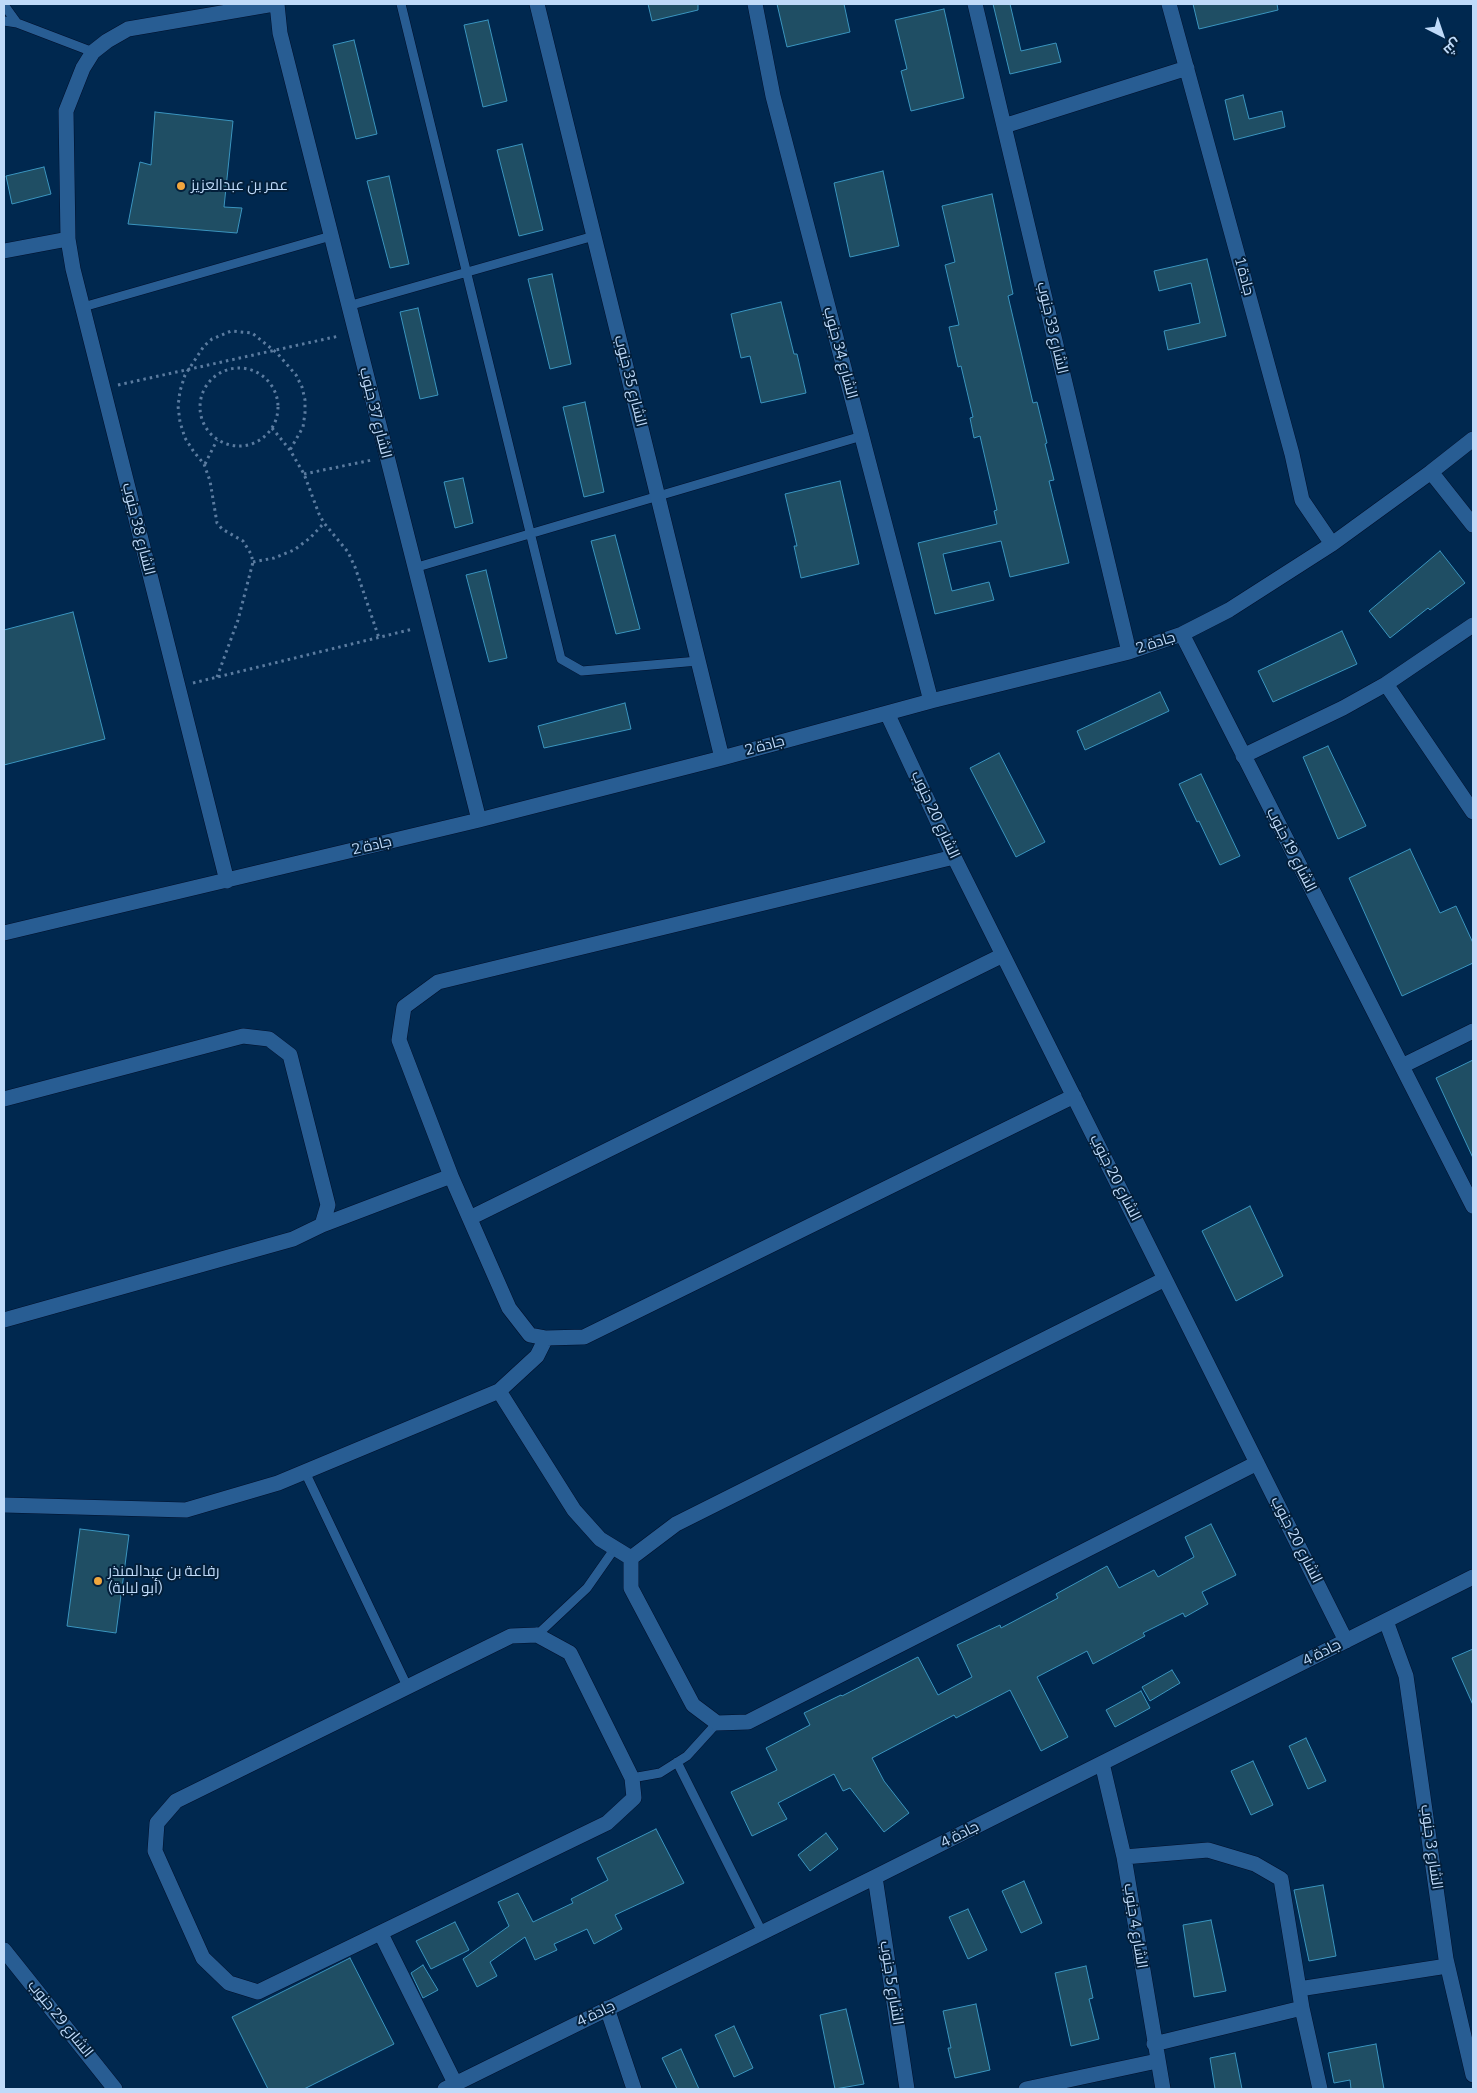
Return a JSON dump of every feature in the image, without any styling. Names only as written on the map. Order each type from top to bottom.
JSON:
[{"type":"street","name":"الشارع 37 جنوب","points":[[68,239],[66,110],[83,68],[94,52],[107,41],[128,29],[276,4],[280,33],[478,820]]},
{"type":"street","name":"الشارع 35 جنوب","points":[[537,4],[722,758]]},
{"type":"street","name":"الشارع 34 جنوب","points":[[755,4],[773,96],[931,701]]},
{"type":"street","name":"الشارع 33 جنوب","points":[[975,4],[1129,652]]},
{"type":"street","name":"جادة 1","points":[[1169,4],[1292,454],[1302,500],[1332,544]]},
{"type":"street","points":[[1004,126],[1187,68]]},
{"type":"street","points":[[4,251],[68,239]]},
{"type":"street","name":"الشارع 38 جنوب","points":[[68,239],[103,389],[227,881]]},
{"type":"street","name":"جادة 2","points":[[4,933],[478,820],[722,758],[931,701],[1129,652],[1182,634],[1228,610],[1332,544],[1432,472],[1473,439]]},
{"type":"street","points":[[1432,472],[1473,525]]},
{"type":"street","points":[[1243,756],[1343,708],[1386,684],[1473,625]]},
{"type":"street","name":"الشارع 19 جنوب","points":[[1182,634],[1473,1206]]},
{"type":"street","points":[[1386,684],[1473,812]]},
{"type":"street","name":"الشارع 20 جنوب","points":[[887,713],[954,857],[1346,1641]]},
{"type":"street","points":[[954,857],[438,982],[404,1007],[399,1040],[451,1176],[509,1308],[530,1335],[546,1338],[584,1337],[1074,1096]]},
{"type":"street","points":[[470,1218],[1003,955]]},
{"type":"street","points":[[1402,1066],[1473,1031]]},
{"type":"street","points":[[4,1099],[242,1036],[269,1039],[290,1055],[328,1205],[322,1225]]},
{"type":"street","points":[[4,1320],[293,1239],[322,1225],[451,1176]]},
{"type":"street","points":[[631,1558],[676,1524],[1165,1279]]},
{"type":"street","points":[[4,1505],[186,1510],[278,1483],[499,1391],[537,1356],[546,1338]]},
{"type":"street","points":[[499,1391],[574,1510],[600,1539],[631,1558]]},
{"type":"street","points":[[631,1558],[631,1588],[693,1705],[717,1723],[748,1722],[1257,1463]]},
{"type":"street","name":"جادة 4","points":[[450,2086],[875,1877],[1473,1577]]},
{"type":"street","name":"الشارع 3 جنوب","points":[[1386,1621],[1406,1676],[1448,1966],[1470,2049],[1473,2075]]},
{"type":"street","points":[[537,1635],[570,1653],[632,1778],[634,1798],[607,1823],[258,1992],[229,1983],[203,1958],[155,1851],[157,1823],[176,1801],[407,1686],[511,1636],[537,1635]]},
{"type":"street","name":"الشارع 4 جنوب","points":[[1102,1764],[1124,1857],[1163,2089]]},
{"type":"street","points":[[1124,1857],[1208,1850],[1255,1864],[1281,1879],[1302,2008],[1320,2089]]},
{"type":"street","name":"الشارع 5 جنوب","points":[[875,1877],[908,2089]]},
{"type":"street","points":[[380,1934],[450,2086]]},
{"type":"street","name":"الشارع 29 جنوب","points":[[4,1950],[115,2089]]},
{"type":"street","points":[[1299,1989],[1448,1966]]},
{"type":"street","points":[[607,2008],[634,2089]]},
{"type":"street","points":[[1154,2044],[1302,2008]]},
{"type":"street","points":[[1031,2089],[1157,2061]]},
{"type":"lane","points":[[401,4],[561,659],[582,671],[698,660]]},
{"type":"lane","points":[[4,5],[16,23]]},
{"type":"lane","points":[[4,21],[16,23],[94,52]]},
{"type":"lane","points":[[83,307],[331,236]]},
{"type":"lane","points":[[348,306],[594,236]]},
{"type":"lane","points":[[414,568],[862,436]]},
{"type":"lane","points":[[304,1472],[407,1686]]},
{"type":"lane","points":[[537,1635],[587,1588],[615,1548]]},
{"type":"lane","points":[[632,1778],[660,1772],[687,1756],[717,1723]]},
{"type":"lane","points":[[677,1762],[762,1932]]},
{"type":"path","points":[[217,677],[238,620],[254,562],[243,541],[222,529],[217,522],[210,482],[204,464],[185,438],[178,406],[180,390],[189,369],[204,346],[216,337],[231,332],[252,333],[274,350],[296,375],[305,400],[305,414],[303,427],[290,450]]},
{"type":"path","points":[[103,389],[355,333]]},
{"type":"path","points":[[230,368],[242,368],[260,374],[273,388],[278,407],[277,418],[272,428],[260,440],[245,446],[232,446],[211,436],[199,415],[199,402],[209,380],[230,368]]},
{"type":"path","points":[[272,428],[290,450],[304,474],[324,523],[348,552],[380,638]]},
{"type":"path","points":[[204,464],[217,440]]},
{"type":"path","points":[[304,474],[387,456]]},
{"type":"path","points":[[254,562],[274,558],[294,550],[310,538],[324,523]]},
{"type":"path","points":[[178,687],[429,626]]},
{"type":"building","points":[[648,4],[698,4],[698,10],[652,21]]},
{"type":"building","points":[[777,4],[844,4],[850,32],[787,47]]},
{"type":"building","points":[[993,4],[1010,4],[1021,51],[1056,43],[1061,62],[1010,74]]},
{"type":"building","points":[[1193,4],[1277,4],[1278,10],[1199,29]]},
{"type":"building","points":[[944,9],[964,98],[911,111],[901,71],[907,69],[895,20]]},
{"type":"building","points":[[488,20],[507,101],[483,107],[464,25]]},
{"type":"building","points":[[354,40],[377,134],[356,139],[333,45]]},
{"type":"building","points":[[1243,95],[1249,119],[1282,111],[1285,127],[1234,140],[1225,100]]},
{"type":"building","name":"عمر بن عبدالعزيز","points":[[155,112],[233,121],[224,207],[242,208],[237,233],[128,224],[140,162],[151,165]]},
{"type":"building","points":[[522,144],[543,230],[519,236],[497,150]]},
{"type":"building","points":[[44,167],[51,194],[12,204],[6,176]]},
{"type":"building","points":[[883,171],[899,246],[850,257],[834,183]]},
{"type":"building","points":[[389,176],[409,264],[390,268],[367,181]]},
{"type":"building","points":[[992,194],[1013,294],[1008,296],[1033,403],[1037,402],[1047,443],[1045,444],[1054,480],[1049,481],[1069,563],[1010,577],[1001,541],[943,554],[952,591],[989,582],[994,600],[935,614],[918,543],[997,524],[994,511],[997,510],[980,436],[974,438],[970,418],[973,417],[961,366],[958,367],[949,327],[959,325],[945,265],[955,262],[942,206]]},
{"type":"building","points":[[1207,259],[1226,336],[1168,350],[1164,331],[1200,323],[1191,283],[1159,291],[1154,271]]},
{"type":"building","points":[[552,274],[571,364],[550,369],[528,279]]},
{"type":"building","points":[[781,302],[794,354],[797,354],[806,393],[761,403],[750,356],[741,358],[731,314]]},
{"type":"building","points":[[418,308],[438,395],[420,399],[400,312]]},
{"type":"building","points":[[585,402],[604,492],[584,497],[563,407]]},
{"type":"building","points":[[463,478],[473,523],[455,528],[444,482]]},
{"type":"building","points":[[840,481],[859,564],[801,578],[794,546],[797,546],[785,494]]},
{"type":"building","points":[[615,535],[640,629],[616,634],[591,541]]},
{"type":"building","points":[[1440,551],[1465,583],[1430,610],[1428,608],[1390,638],[1369,611]]},
{"type":"building","points":[[486,570],[507,658],[489,662],[466,575]]},
{"type":"building","points":[[73,612],[105,739],[4,765],[4,630]]},
{"type":"building","points":[[1342,631],[1357,664],[1273,702],[1258,671]]},
{"type":"building","points":[[1160,692],[1169,711],[1085,750],[1077,731]]},
{"type":"building","points":[[625,703],[631,729],[544,748],[538,726]]},
{"type":"building","points":[[1328,746],[1366,826],[1338,839],[1303,757]]},
{"type":"building","points":[[999,753],[1045,842],[1016,857],[970,768]]},
{"type":"building","points":[[1201,774],[1240,856],[1220,865],[1179,784]]},
{"type":"building","points":[[1410,849],[1440,913],[1456,906],[1473,943],[1473,963],[1402,996],[1349,878]]},
{"type":"building","points":[[1473,1060],[1473,1158],[1436,1078]]},
{"type":"building","points":[[1250,1206],[1283,1276],[1236,1301],[1202,1231]]},
{"type":"building","points":[[1211,1524],[1236,1575],[1202,1592],[1208,1604],[1185,1617],[1183,1613],[1143,1633],[1145,1636],[1093,1664],[1087,1651],[1037,1677],[1068,1737],[1041,1751],[1010,1690],[956,1718],[954,1715],[872,1758],[884,1781],[909,1813],[884,1832],[850,1788],[843,1791],[834,1774],[778,1803],[787,1819],[752,1836],[731,1792],[777,1770],[766,1748],[810,1725],[804,1713],[918,1657],[938,1695],[972,1677],[957,1645],[1000,1625],[1001,1628],[1058,1598],[1056,1594],[1107,1566],[1119,1588],[1154,1570],[1158,1577],[1194,1557],[1185,1537]]},
{"type":"building","name":"رفاعة بن عبدالمنذر (أبو لبابة)","points":[[80,1529],[129,1535],[116,1633],[67,1626]]},
{"type":"building","points":[[1473,1649],[1473,1705],[1452,1658]]},
{"type":"building","points":[[1172,1670],[1180,1683],[1150,1701],[1142,1687]]},
{"type":"building","points":[[1141,1691],[1150,1708],[1115,1727],[1106,1710]]},
{"type":"building","points":[[1306,1738],[1326,1781],[1308,1789],[1289,1746]]},
{"type":"building","points":[[1253,1761],[1273,1805],[1251,1815],[1231,1771]]},
{"type":"building","points":[[656,1829],[684,1883],[615,1915],[622,1929],[594,1944],[587,1929],[554,1944],[557,1950],[535,1960],[525,1937],[490,1962],[497,1976],[477,1987],[463,1959],[509,1926],[498,1902],[518,1893],[533,1922],[573,1903],[571,1899],[608,1880],[597,1858]]},
{"type":"building","points":[[826,1833],[838,1849],[810,1871],[798,1855]]},
{"type":"building","points":[[1024,1881],[1042,1923],[1021,1933],[1002,1891]]},
{"type":"building","points":[[1323,1885],[1336,1956],[1309,1961],[1294,1890]]},
{"type":"building","points":[[968,1909],[987,1950],[968,1959],[949,1917]]},
{"type":"building","points":[[1211,1920],[1226,1991],[1194,1997],[1183,1925]]},
{"type":"building","points":[[455,1922],[469,1950],[431,1969],[416,1941]]},
{"type":"building","points":[[350,1958],[394,2044],[304,2089],[268,2089],[232,2017]]},
{"type":"building","points":[[423,1965],[438,1990],[423,1998],[411,1973]]},
{"type":"building","points":[[1086,1966],[1093,1998],[1089,1999],[1099,2039],[1071,2046],[1055,1973]]},
{"type":"building","points":[[976,2004],[990,2070],[955,2078],[948,2048],[951,2048],[943,2011]]},
{"type":"building","points":[[846,2009],[864,2084],[835,2089],[820,2015]]},
{"type":"building","points":[[734,2026],[753,2068],[734,2077],[715,2035]]},
{"type":"building","points":[[1376,2044],[1384,2089],[1351,2089],[1350,2080],[1334,2083],[1328,2053]]},
{"type":"building","points":[[681,2049],[699,2089],[677,2089],[662,2058]]},
{"type":"building","points":[[1235,2053],[1242,2089],[1215,2089],[1210,2058]]},
{"type":"place","name":"عمر بن عبدالعزيز","points":[[181,186]]},
{"type":"place","name":"رفاعة بن عبدالمنذر (أبو لبابة)","points":[[98,1581]]}]
